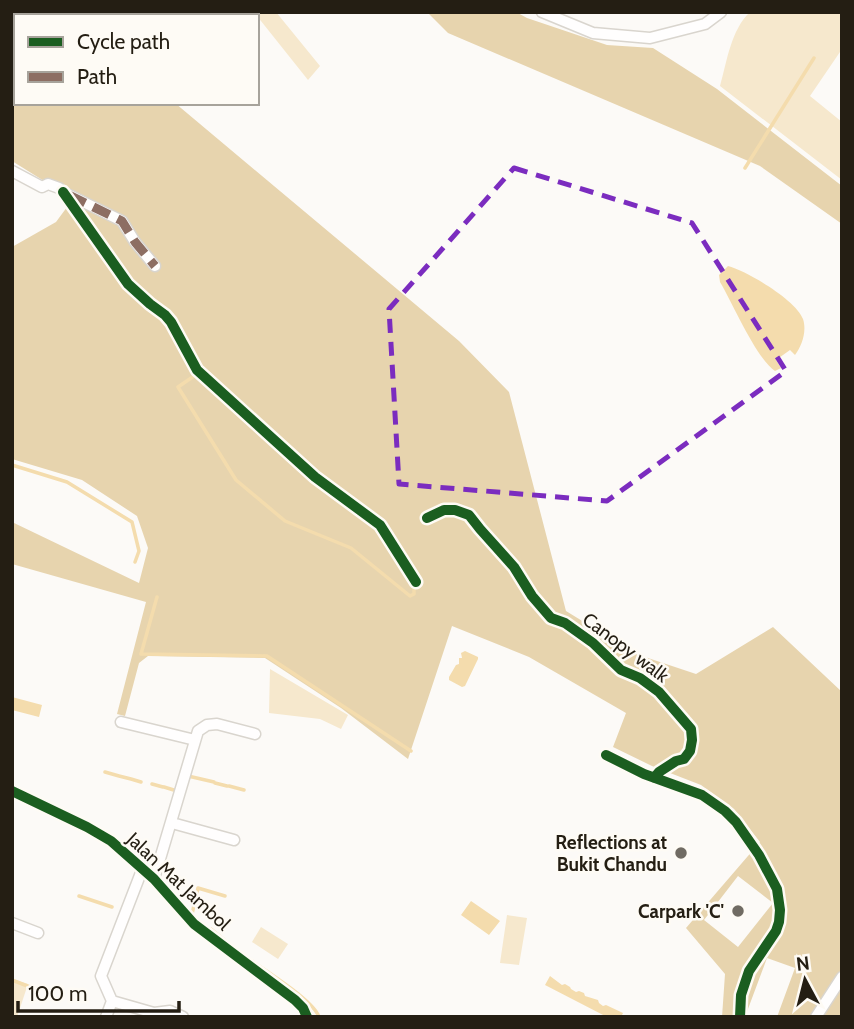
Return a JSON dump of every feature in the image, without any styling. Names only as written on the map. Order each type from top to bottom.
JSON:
[{"type":"street","points":[[542,12],[593,33],[650,38],[705,24],[720,12]]},
{"type":"street","points":[[12,171],[42,187],[48,184],[58,188],[122,221],[155,266]]},
{"type":"street","points":[[63,192],[128,284],[171,322],[197,370],[315,477],[380,525],[416,582]]},
{"type":"street","points":[[121,722],[195,740]]},
{"type":"street","points":[[154,879],[198,731],[207,725],[217,724],[255,734]]},
{"type":"street","points":[[606,755],[644,774],[702,795],[725,811],[759,855],[777,889],[779,922],[776,932],[749,971],[741,995],[740,1017]]},
{"type":"street","name":"Jalan Mat Jambol","points":[[12,791],[111,841],[154,879],[194,924],[295,1000],[307,1017]]},
{"type":"street","points":[[172,823],[234,840]]},
{"type":"street","points":[[106,1017],[112,1001],[101,976],[142,870]]},
{"type":"street","points":[[12,923],[38,933]]},
{"type":"street","points":[[816,1017],[842,976]]},
{"type":"street","points":[[112,1001],[154,1013],[170,1011],[183,1017]]},
{"type":"highlighted area","points":[[514,168],[692,223],[786,371],[607,501],[399,484],[389,309]]},
{"type":"shaded area","points":[[12,12],[66,12],[14,14],[14,105],[177,105],[459,341],[509,392],[566,611],[636,654],[696,674],[773,627],[842,692],[842,1017],[777,1017],[795,968],[767,958],[745,1017],[722,1017],[725,974],[686,928],[760,842],[734,809],[701,785],[613,747],[626,713],[529,657],[452,626],[408,759],[341,708],[265,658],[148,656],[139,663],[125,716],[117,714],[146,602],[12,564],[12,522],[139,583],[148,548],[137,516],[82,480],[12,459],[12,247],[56,222],[70,203],[69,189],[55,181],[44,181],[12,161]],"holes":[[[738,876],[773,903],[738,947],[704,920]]]},
{"type":"shaded area","points":[[253,12],[276,12],[320,66],[308,80],[259,19],[259,14]]},
{"type":"shaded area","points":[[427,12],[516,12],[607,45],[653,48],[717,89],[842,186],[842,224],[760,166],[448,33]]},
{"type":"shaded area","points":[[750,12],[842,12],[842,49],[810,96],[842,122],[842,180],[720,86],[734,37]]},
{"type":"shaded area","points":[[728,266],[770,287],[791,303],[803,319],[804,333],[800,347],[795,355],[790,350],[776,360],[781,368],[775,371],[760,355],[720,282],[719,275]]},
{"type":"shaded area","points":[[465,651],[478,659],[465,686],[462,687],[449,680],[449,677],[459,664],[459,658],[462,658],[461,653]]},
{"type":"shaded area","points":[[270,669],[348,715],[341,729],[320,719],[269,713]]},
{"type":"shaded area","points":[[12,697],[42,705],[39,717],[12,710]]},
{"type":"shaded area","points":[[471,901],[500,921],[489,935],[461,915]]},
{"type":"shaded area","points":[[507,915],[527,918],[519,965],[500,963]]},
{"type":"shaded area","points":[[261,927],[288,944],[278,959],[252,942]]},
{"type":"shaded area","points":[[550,976],[576,992],[598,1000],[603,1006],[623,1013],[621,1017],[607,1017],[545,985]]},
{"type":"shaded area","points":[[12,979],[28,984],[17,1017],[12,1017]]},
{"type":"waterway","points":[[745,168],[814,58]]},
{"type":"waterway","points":[[196,372],[197,374],[178,387],[236,480],[285,521],[351,548],[410,596],[414,594],[414,585]]},
{"type":"waterway","points":[[12,465],[67,482],[132,522],[139,551],[135,562]]},
{"type":"waterway","points":[[157,597],[141,654],[267,656],[411,751]]},
{"type":"waterway","points":[[105,772],[119,776]]},
{"type":"waterway","points":[[119,776],[131,779]]},
{"type":"waterway","points":[[188,776],[214,782]]},
{"type":"waterway","points":[[131,779],[141,782]]},
{"type":"waterway","points":[[215,783],[227,786]]},
{"type":"waterway","points":[[152,784],[163,787]]},
{"type":"waterway","points":[[229,786],[244,790]]},
{"type":"waterway","points":[[164,787],[177,791]]},
{"type":"waterway","points":[[192,914],[198,888],[225,896]]},
{"type":"waterway","points":[[79,896],[112,907]]},
{"type":"waterway","points":[[211,929],[232,946]]},
{"type":"waterway","points":[[252,961],[299,995],[319,1017]]},
{"type":"waterway","points":[[12,980],[30,987]]},
{"type":"marked path","points":[[69,195],[122,221],[155,266]]},
{"type":"cycle path","points":[[63,192],[128,284],[171,322],[197,370],[315,477],[380,525],[416,582]]},
{"type":"cycle path","name":"Canopy walk","points":[[427,518],[444,510],[455,510],[469,515],[514,567],[532,596],[551,618],[565,623],[593,643],[621,670],[640,678],[659,692],[691,729],[692,740],[690,751],[684,759],[676,761],[654,778]]},
{"type":"cycle path","points":[[606,755],[644,774],[702,795],[725,811],[759,855],[777,889],[779,922],[776,931],[749,971],[741,995],[740,1017]]},
{"type":"cycle path","points":[[12,791],[111,841],[154,879],[194,924],[295,1000],[307,1017]]},
{"type":"place","name":"Reflections at Bukit Chandu","points":[[681,853]]},
{"type":"place","name":"Carpark 'C'","points":[[738,911]]}]
